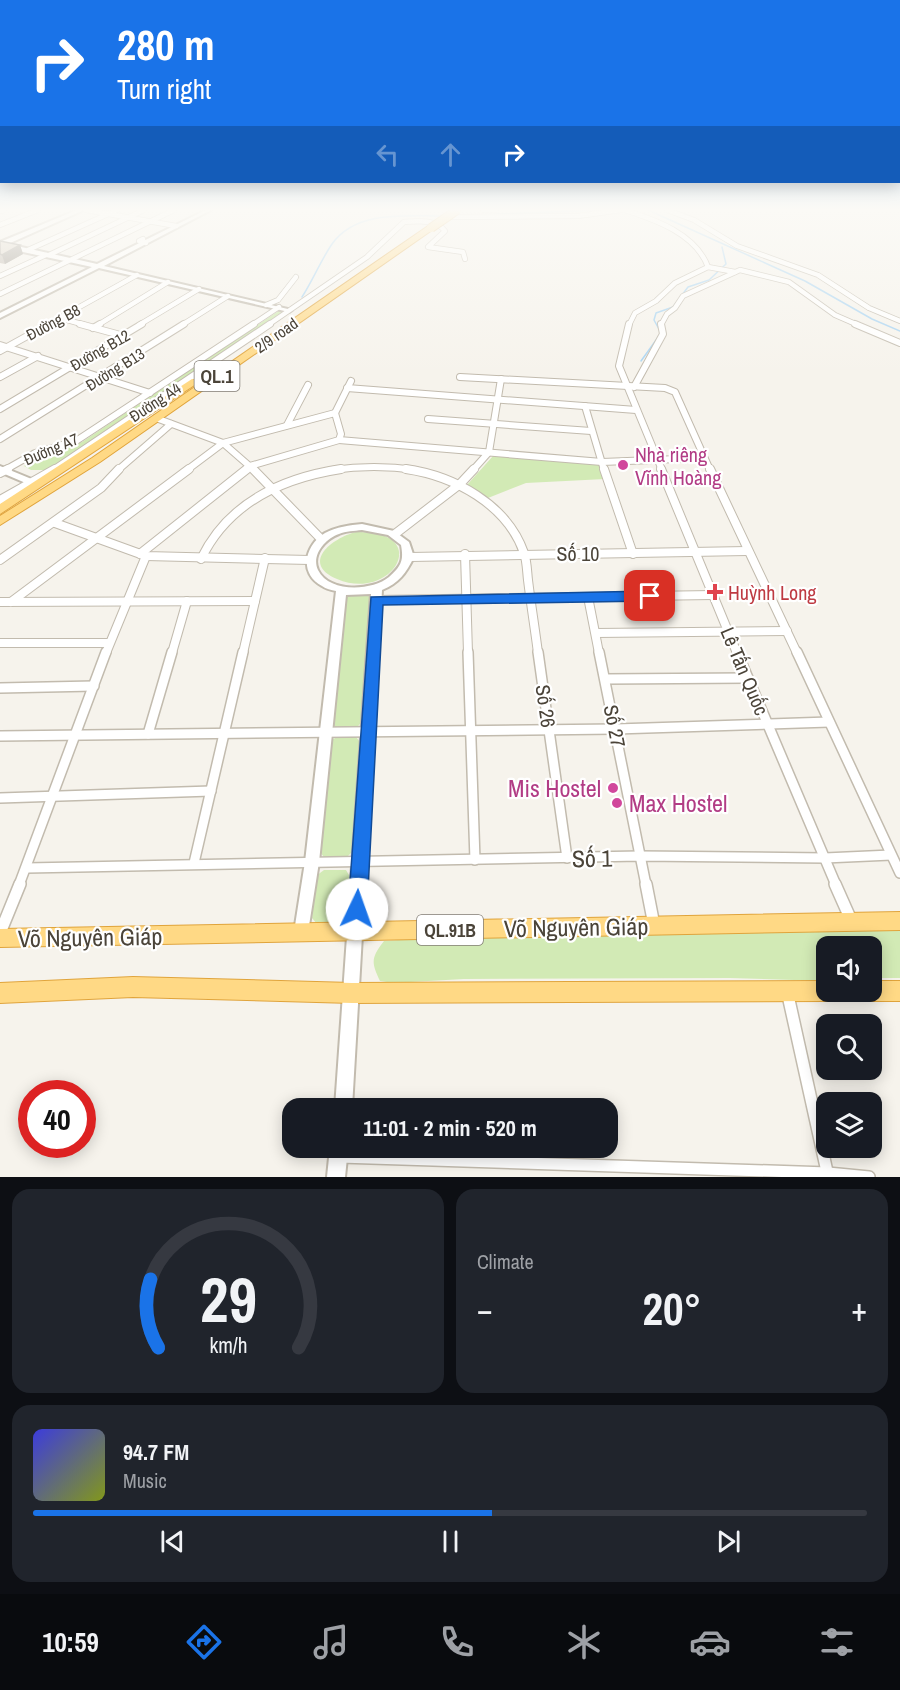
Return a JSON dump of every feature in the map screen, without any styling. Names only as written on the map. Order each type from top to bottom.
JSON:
[{"type":"highway","name":"2/9 road","points":[[0,510],[365,265]]},
{"type":"highway","name":"2/9 road","points":[[0,521],[96,460],[369,265]]},
{"type":"highway","name":"Võ Nguyên Giáp","points":[[0,938],[356,933],[850,920],[900,921]]},
{"type":"highway","points":[[0,993],[133,987],[352,993],[816,991]]},
{"type":"highway","points":[[882,991],[900,992]]},
{"type":"street","points":[[0,276],[25,265]]},
{"type":"street","points":[[0,294],[60,265]]},
{"type":"street","points":[[93,265],[289,310]]},
{"type":"street","name":"Đường A4","points":[[0,500],[53,470],[355,265]]},
{"type":"street","points":[[790,265],[818,275],[869,308],[900,321]]},
{"type":"street","points":[[0,316],[98,266]]},
{"type":"street","points":[[708,267],[735,272]]},
{"type":"street","name":"Lê Tấn Quốc","points":[[708,267],[675,283],[656,301],[631,317],[619,366],[630,387],[636,410],[728,633],[850,920]]},
{"type":"street","points":[[630,387],[663,334],[661,323],[683,296],[735,272],[747,270],[789,282],[835,315],[900,343]]},
{"type":"street","name":"Đường B8","points":[[0,351],[137,275]]},
{"type":"street","points":[[266,304],[278,300],[296,277]]},
{"type":"street","points":[[93,328],[168,282]]},
{"type":"street","name":"Đường B12","points":[[0,409],[199,290]]},
{"type":"street","name":"Đường B13","points":[[0,440],[228,296]]},
{"type":"street","name":"Đường A7","points":[[1,471],[36,453],[76,441],[279,308]]},
{"type":"street","points":[[60,318],[124,336]]},
{"type":"street","points":[[0,345],[150,393]]},
{"type":"street","points":[[0,377],[38,356]]},
{"type":"street","points":[[460,377],[666,388],[675,392],[747,551],[900,873]]},
{"type":"street","points":[[394,534],[460,484],[489,452],[501,379]]},
{"type":"street","points":[[339,440],[341,434],[335,413],[351,381]]},
{"type":"street","points":[[287,424],[308,385]]},
{"type":"street","points":[[347,388],[636,410]]},
{"type":"street","points":[[585,406],[591,431],[633,554]]},
{"type":"street","points":[[11,602],[222,443],[335,413]]},
{"type":"street","points":[[156,418],[222,443],[250,466],[322,540]]},
{"type":"street","points":[[428,419],[591,431]]},
{"type":"street","points":[[0,560],[55,523],[100,488],[127,460],[171,424]]},
{"type":"street","points":[[0,933],[27,868],[143,555],[250,466],[339,440],[602,462],[704,458]]},
{"type":"street","name":"Số 26","points":[[201,559],[214,534],[226,520],[250,501],[271,488],[312,474],[365,465],[394,466],[425,471],[460,484],[489,504],[506,521],[516,535],[524,553],[567,858]]},
{"type":"street","points":[[1,471],[31,482]]},
{"type":"street","points":[[55,523],[143,555],[201,559],[310,560]]},
{"type":"street","points":[[344,1098],[377,594],[400,575],[407,567],[410,557],[408,547],[394,534],[362,526],[340,531],[322,540],[313,549],[310,560],[311,570],[328,586],[341,590],[377,594],[467,598],[713,595]]},
{"type":"street","name":"Số 10","points":[[410,557],[465,554],[747,551]]},
{"type":"street","points":[[465,554],[473,730],[475,860]]},
{"type":"street","points":[[194,863],[265,558]]},
{"type":"street","points":[[300,932],[312,862],[341,590]]},
{"type":"street","name":"Số 27","points":[[588,597],[654,925]]},
{"type":"street","points":[[148,734],[187,601]]},
{"type":"street","points":[[0,602],[255,601]]},
{"type":"street","points":[[596,633],[787,631]]},
{"type":"street","points":[[0,643],[109,643]]},
{"type":"street","points":[[606,680],[747,678]]},
{"type":"street","points":[[0,688],[94,686]]},
{"type":"street","points":[[0,736],[616,729],[829,722]]},
{"type":"street","points":[[0,798],[211,791]]},
{"type":"street","name":"Số 1","points":[[27,868],[640,856],[825,858],[891,855]]},
{"type":"street","points":[[787,991],[828,1175]]},
{"type":"street","points":[[336,1177],[338,1158]]},
{"type":"street","points":[[467,1158],[869,1177]]},
{"type":"green space","points":[[280,310],[286,311],[48,470],[31,470],[24,466],[43,454],[82,442]]},
{"type":"green space","points":[[493,456],[597,464],[600,465],[605,479],[526,483],[488,498],[467,485]]},
{"type":"green space","points":[[356,532],[380,534],[394,542],[399,552],[397,564],[388,574],[374,582],[357,584],[337,579],[326,573],[321,566],[320,559],[330,545]]},
{"type":"green space","points":[[351,594],[366,594],[371,598],[361,722],[357,728],[333,725],[344,599]]},
{"type":"green space","points":[[337,737],[356,737],[360,742],[353,851],[345,859],[324,857],[319,851],[330,741]]},
{"type":"green space","points":[[324,870],[346,870],[349,875],[350,915],[343,924],[317,924],[312,918],[316,876]]},
{"type":"green space","points":[[900,929],[900,978],[882,978],[882,936],[816,936],[816,981],[730,978],[464,979],[393,983],[380,981],[374,960],[384,941],[443,937]]},
{"type":"waterway","points":[[302,297],[320,265]]},
{"type":"waterway","points":[[660,331],[654,320],[656,313],[673,307],[688,287],[709,280],[725,265]]},
{"type":"waterway","points":[[769,265],[805,281],[872,319],[900,331]]},
{"type":"waterway","points":[[641,361],[659,336]]},
{"type":"place","name":"Nhà riêng Vĩnh Hoàng","points":[[623,465]]},
{"type":"place","name":"Huỳnh Long","points":[[715,592]]},
{"type":"place","name":"Mis Hostel","points":[[613,788]]},
{"type":"place","name":"Max Hostel","points":[[617,803]]},
{"type":"route","points":[[357,909],[376,600],[650,596]]}]
